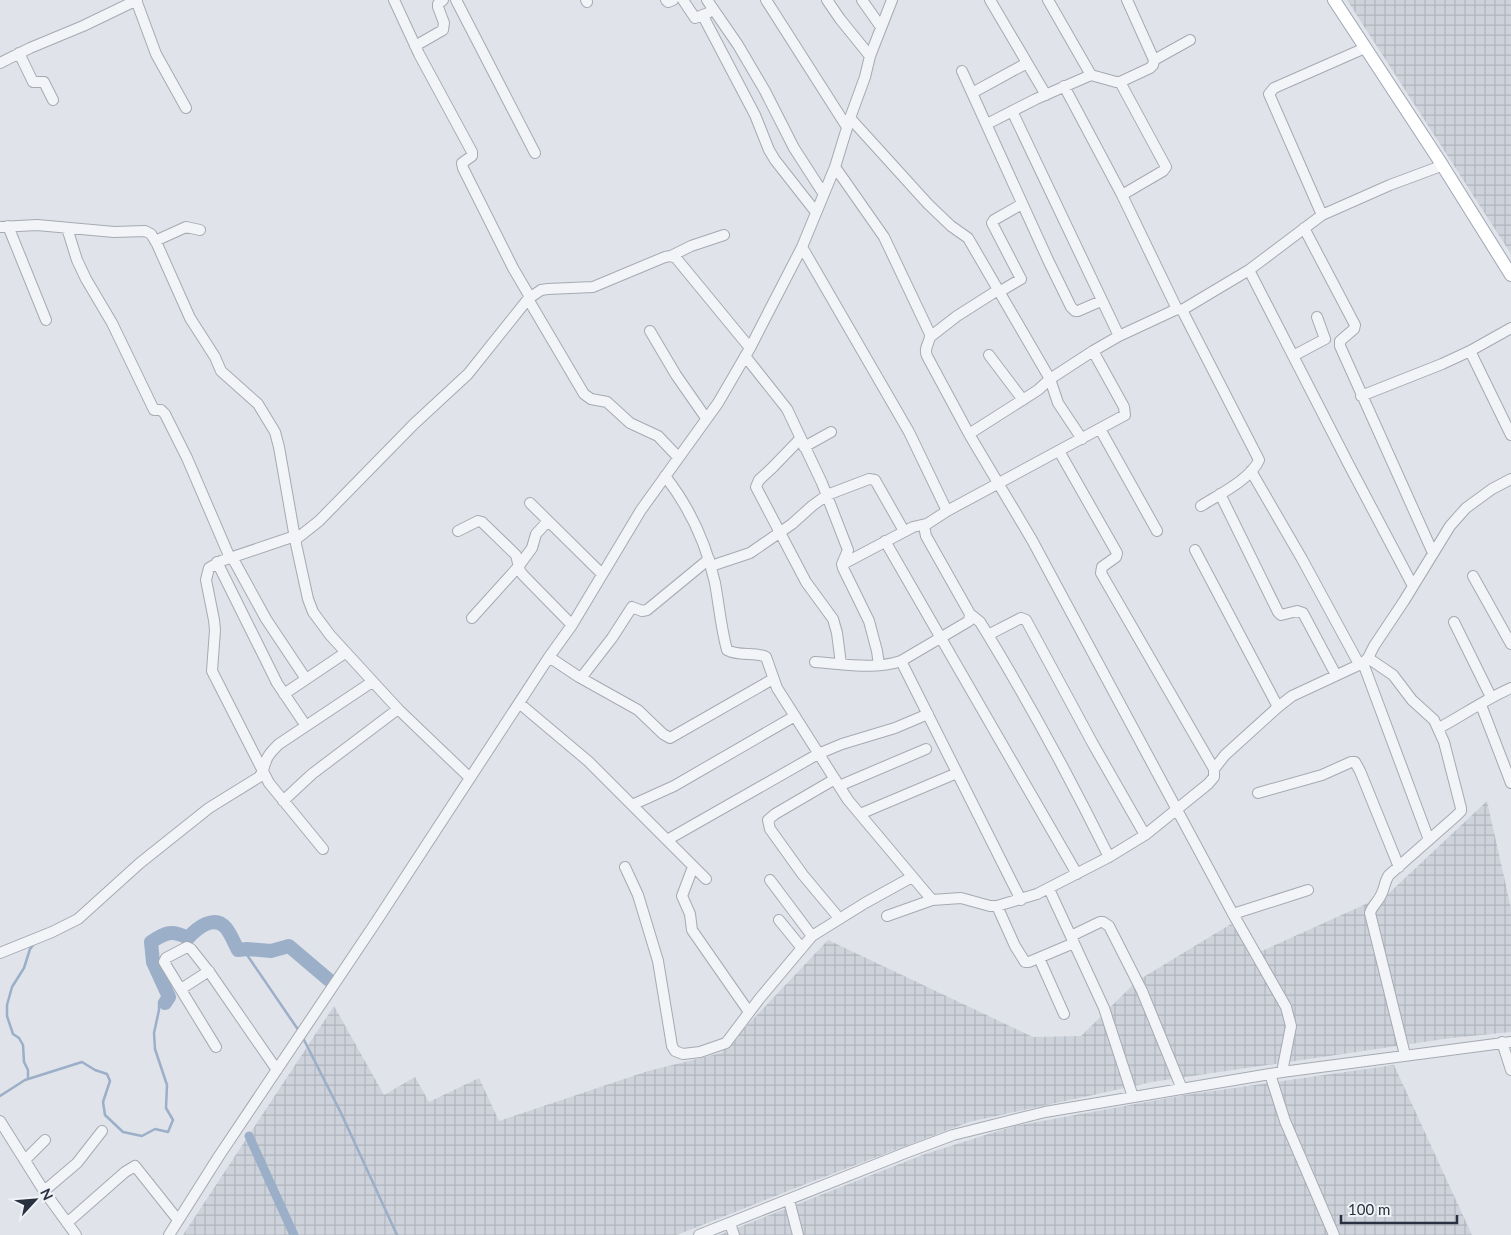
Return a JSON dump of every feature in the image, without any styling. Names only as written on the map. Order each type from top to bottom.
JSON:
[{"type":"main road","points":[[1334,0],[1511,275]]},
{"type":"street","points":[[0,63],[136,0],[156,54],[186,108]]},
{"type":"street","points":[[394,0],[415,46],[472,152],[472,156],[462,163],[463,168],[512,268],[584,394],[591,399],[607,402],[630,423],[658,436],[678,457]]},
{"type":"street","points":[[415,46],[443,30],[444,23],[438,7],[438,4],[443,0]]},
{"type":"street","points":[[456,0],[535,153]]},
{"type":"street","points":[[666,0],[668,2],[673,0]]},
{"type":"street","points":[[683,0],[695,18],[703,16],[714,9]]},
{"type":"street","points":[[708,0],[765,91],[794,148],[823,193]]},
{"type":"street","points":[[766,0],[848,122],[928,204],[951,226],[968,238],[1050,379],[1058,403],[1082,439]]},
{"type":"street","points":[[827,0],[870,56]]},
{"type":"street","points":[[862,0],[881,27]]},
{"type":"street","points":[[169,1235],[219,1156],[572,625],[641,510],[718,403],[748,352],[802,247],[815,211],[835,167],[848,122],[865,77],[870,56],[892,0]]},
{"type":"street","points":[[990,0],[1046,95]]},
{"type":"street","points":[[1048,0],[1091,75]]},
{"type":"street","points":[[987,124],[1064,86],[1091,75],[1120,82],[1150,68],[1154,60],[1127,0]]},
{"type":"street","points":[[703,16],[755,115],[768,150],[815,211]]},
{"type":"street","points":[[1154,60],[1190,40]]},
{"type":"street","points":[[1322,215],[1269,94],[1274,88],[1365,48]]},
{"type":"street","points":[[19,54],[33,82],[44,82],[53,100]]},
{"type":"street","points":[[972,93],[1026,63]]},
{"type":"street","points":[[962,71],[1048,260],[1073,310],[1078,311],[1101,301]]},
{"type":"street","points":[[1120,82],[1166,167],[1163,171],[1122,195]]},
{"type":"street","points":[[1064,86],[1259,458],[1259,463],[1251,471],[1201,506]]},
{"type":"street","points":[[1012,111],[1119,336]]},
{"type":"street","points":[[970,434],[1038,390],[1050,379],[1093,351],[1119,336],[1180,310],[1249,270],[1322,215],[1390,185],[1441,166]]},
{"type":"street","points":[[835,167],[891,249],[930,337]]},
{"type":"street","points":[[1022,204],[992,223],[1021,279],[957,316],[930,337],[925,349],[927,356],[989,469],[1000,483],[1233,914],[1289,1013],[1292,1026],[1282,1072]]},
{"type":"street","points":[[46,320],[4,226],[37,225],[114,232],[145,231],[151,234],[190,318],[222,371],[258,404],[275,432],[295,538],[312,612],[372,682],[470,778]]},
{"type":"street","points":[[155,241],[186,227],[200,230]]},
{"type":"street","points":[[67,228],[80,267],[112,323],[154,410],[161,410],[165,414],[187,458],[231,558],[266,619],[306,679]]},
{"type":"street","points":[[1304,228],[1355,325],[1354,329],[1339,343],[1361,396],[1433,553]]},
{"type":"street","points":[[323,849],[274,790],[212,671],[215,625],[206,580],[209,568],[217,562],[295,538],[319,521],[402,437],[468,374],[529,298],[541,290],[593,287],[671,256],[691,246],[724,235]]},
{"type":"street","points":[[802,247],[909,432],[947,511]]},
{"type":"street","points":[[671,256],[676,258],[748,352],[788,409],[827,495],[848,550],[842,564],[846,576],[869,621],[879,665]]},
{"type":"street","points":[[1249,270],[1383,532],[1413,586]]},
{"type":"street","points":[[1293,356],[1325,339],[1317,317]]},
{"type":"street","points":[[1361,396],[1442,364],[1511,328]]},
{"type":"street","points":[[650,331],[676,375],[706,418]]},
{"type":"street","points":[[842,564],[885,540],[913,527],[926,524],[1121,418],[1125,412],[1093,351]]},
{"type":"street","points":[[1470,351],[1511,435]]},
{"type":"street","points":[[989,355],[1023,400]]},
{"type":"street","points":[[1100,429],[1157,531]]},
{"type":"street","points":[[831,432],[802,443],[757,483],[758,490],[806,582],[833,619],[841,664]]},
{"type":"street","points":[[887,916],[932,900],[960,898],[997,906],[1021,900],[1049,889],[1109,857],[1145,835],[1178,810],[1214,777],[1214,770],[1101,573],[1102,566],[1116,557],[1117,553],[1059,451]]},
{"type":"street","points":[[1251,471],[1364,662],[1429,840]]},
{"type":"street","points":[[665,476],[688,509],[700,534],[709,562],[727,650],[733,653],[763,655],[768,660],[772,679],[837,782],[860,814],[932,900]]},
{"type":"street","points":[[581,678],[612,638],[632,607],[642,611],[647,610],[709,562],[750,553],[827,495],[872,479],[879,486],[904,531]]},
{"type":"street","points":[[1214,770],[1225,755],[1292,696],[1364,662],[1450,526],[1466,508],[1492,489],[1511,479]]},
{"type":"street","points":[[1220,494],[1278,612],[1281,615],[1297,611],[1303,613],[1336,676]]},
{"type":"street","points":[[530,503],[602,574]]},
{"type":"street","points":[[458,531],[478,521],[482,522],[516,554],[518,567],[523,575],[572,625]]},
{"type":"street","points":[[472,618],[518,567],[532,548],[536,534],[548,521]]},
{"type":"street","points":[[926,524],[924,530],[926,536],[970,614],[980,622],[988,635],[1071,780],[1109,857]]},
{"type":"street","points":[[885,540],[1077,874]]},
{"type":"street","points":[[1195,550],[1278,707]]},
{"type":"street","points":[[217,562],[277,683],[306,726]]},
{"type":"street","points":[[1474,576],[1511,644]]},
{"type":"street","points":[[815,662],[879,665],[901,661],[969,621],[970,614]]},
{"type":"street","points":[[988,635],[1021,618],[1026,620],[1145,835]]},
{"type":"street","points":[[1454,622],[1491,698]]},
{"type":"street","points":[[284,694],[345,652]]},
{"type":"street","points":[[549,657],[581,678],[638,710],[663,734],[670,738],[772,679]]},
{"type":"street","points":[[901,661],[1021,900]]},
{"type":"street","points":[[1364,662],[1393,675],[1412,700],[1434,720],[1439,728],[1461,808],[1460,813],[1386,879],[1382,895],[1372,907],[1370,913],[1406,1055]]},
{"type":"street","points":[[0,953],[52,932],[78,919],[140,863],[208,808],[259,777],[264,772],[266,760],[279,744],[372,682]]},
{"type":"street","points":[[1439,728],[1511,688]]},
{"type":"street","points":[[519,703],[588,761],[706,880]]},
{"type":"street","points":[[1481,705],[1511,783]]},
{"type":"street","points":[[283,801],[312,774],[398,709]]},
{"type":"street","points":[[667,840],[818,754],[842,744],[895,728],[928,714]]},
{"type":"street","points":[[632,805],[674,786],[794,716]]},
{"type":"street","points":[[839,918],[803,875],[770,829],[768,820],[775,814],[837,782],[926,749]]},
{"type":"street","points":[[1258,793],[1322,775],[1355,762],[1399,867]]},
{"type":"street","points":[[860,814],[958,773]]},
{"type":"street","points":[[625,867],[638,895],[658,961],[672,1046],[675,1051],[683,1054],[700,1052],[726,1043],[801,947],[812,936],[839,918],[912,877]]},
{"type":"street","points":[[693,867],[682,896],[690,914],[692,930],[749,1012]]},
{"type":"street","points":[[770,880],[812,936]]},
{"type":"street","points":[[1049,889],[1104,1008],[1133,1097]]},
{"type":"street","points":[[1233,914],[1308,890]]},
{"type":"street","points":[[997,906],[1015,946],[1027,963],[1039,958],[1100,922],[1109,926],[1142,990],[1182,1089]]},
{"type":"street","points":[[779,920],[801,947]]},
{"type":"street","points":[[216,1047],[164,964],[166,958],[188,947],[209,971],[277,1070]]},
{"type":"street","points":[[1039,958],[1064,1014]]},
{"type":"street","points":[[181,989],[209,971]]},
{"type":"street","points":[[699,1235],[905,1153],[953,1136],[1046,1112],[1282,1072],[1506,1042],[1511,1070]]},
{"type":"street","points":[[1270,1074],[1286,1122],[1334,1235]]},
{"type":"street","points":[[2,1127],[44,1191],[76,1235]]},
{"type":"street","points":[[44,1191],[77,1163],[102,1131]]},
{"type":"street","points":[[25,1160],[46,1140]]},
{"type":"street","points":[[67,1223],[125,1172],[135,1166],[178,1220]]},
{"type":"street","points":[[789,1200],[798,1235]]},
{"type":"street","points":[[730,1224],[734,1235]]},
{"type":"shaded area","points":[[1347,0],[1511,0],[1511,254]]},
{"type":"shaded area","points":[[1487,801],[1511,908],[1511,1032],[1451,1038],[1152,1082],[969,1122],[677,1235],[183,1235],[334,1006],[384,1095],[415,1077],[429,1102],[479,1078],[499,1121],[648,1071],[721,1053],[828,940],[1033,1037],[1081,1036],[1137,981],[1231,924],[1253,955],[1388,894]]},
{"type":"shaded area","points":[[1394,1065],[1472,1235],[719,1235],[925,1154],[1014,1126],[1185,1095]]},
{"type":"waterway","points":[[165,1003],[169,997],[153,962],[151,942],[169,933],[188,938],[196,930],[211,922],[216,922],[226,928],[238,950],[271,951],[289,946],[329,980]]},
{"type":"waterway","points":[[28,1079],[23,1045],[19,1038],[13,1034],[7,1016],[7,1005],[12,987],[24,968],[30,949],[34,944]]},
{"type":"waterway","points":[[243,949],[299,1031]]},
{"type":"waterway","points":[[0,1096],[25,1080],[82,1062],[95,1070],[107,1074],[110,1081],[103,1102],[105,1115],[123,1132],[142,1136],[155,1129],[168,1132],[173,1120],[166,1108],[167,1085],[155,1049],[154,1033],[159,1002],[165,1003]]},
{"type":"waterway","points":[[303,1038],[341,1113],[397,1235]]},
{"type":"waterway","points":[[249,1136],[294,1235]]}]
